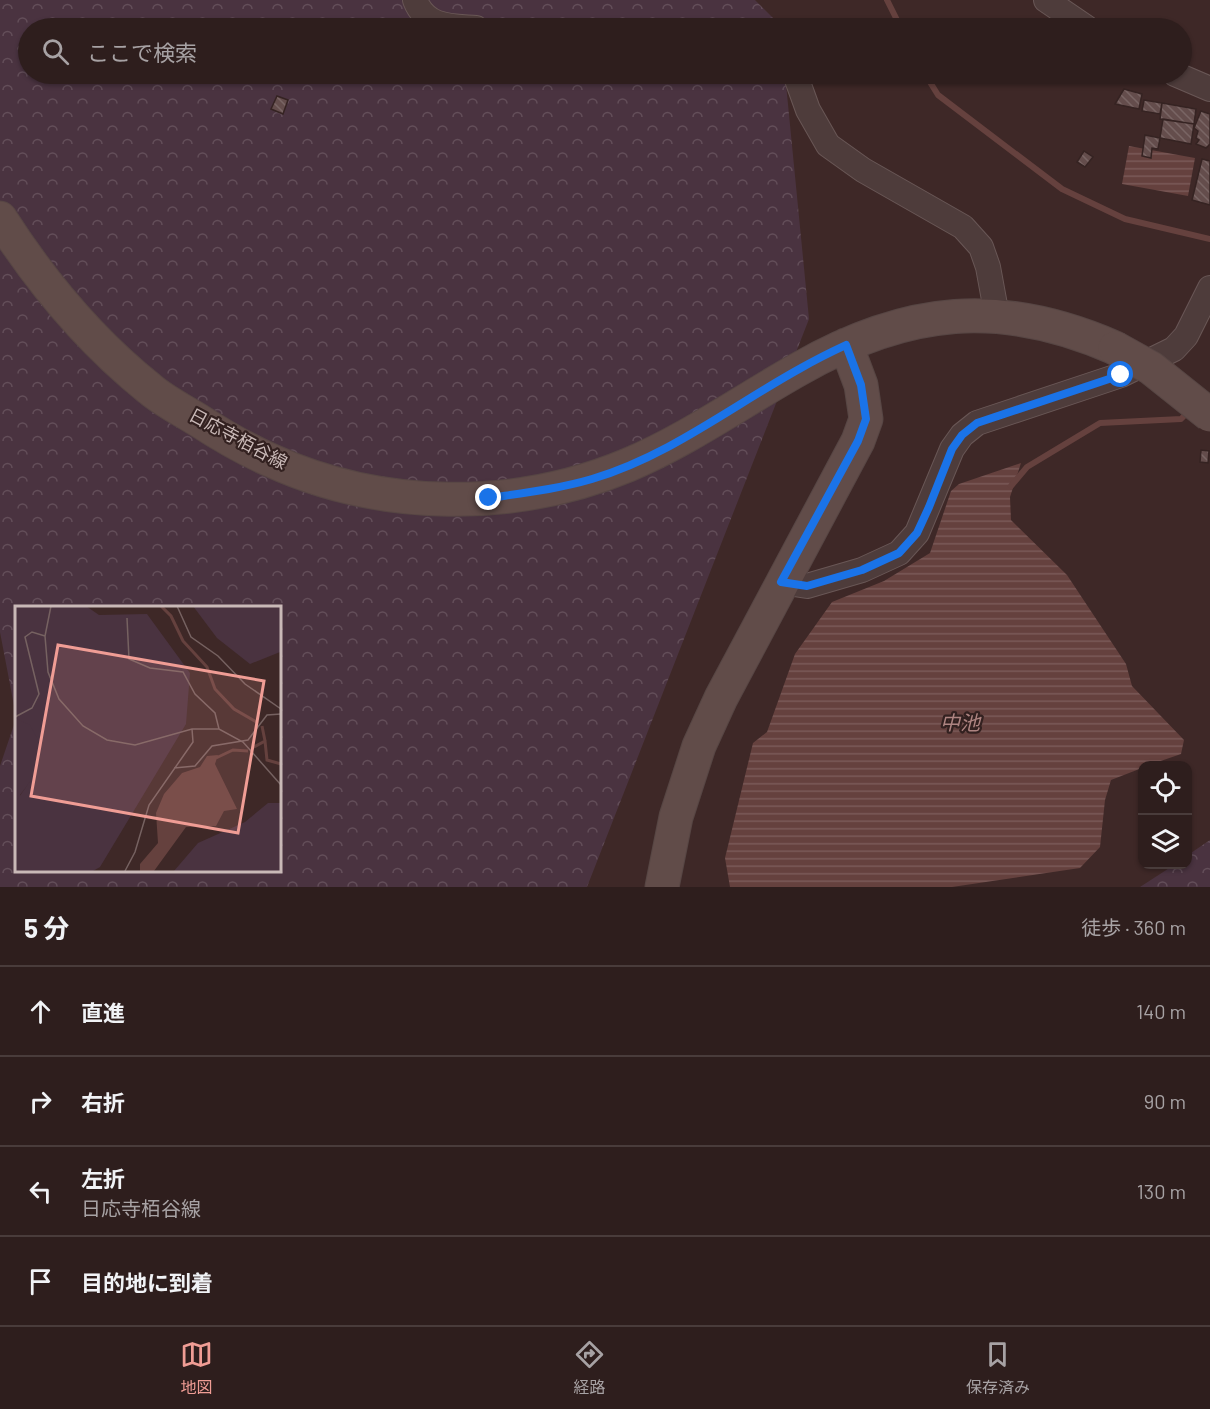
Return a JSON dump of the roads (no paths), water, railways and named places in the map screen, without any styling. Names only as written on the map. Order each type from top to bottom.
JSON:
[{"type":"main road","name":"日応寺栢谷線","points":[[0,218],[26,260],[63,305],[100,344],[151,391],[224,437],[271,461],[321,479],[375,493],[433,499],[489,498],[541,491],[593,479],[665,449],[721,418],[800,368],[846,345],[894,327],[927,319],[958,316],[997,316],[1051,324],[1085,335],[1151,368],[1210,415]]},
{"type":"main road","points":[[662,887],[676,817],[699,747],[721,698],[781,582],[858,441],[866,419],[861,385],[846,345]]},
{"type":"street","points":[[415,0],[419,10],[429,18]]},
{"type":"street","points":[[1046,0],[1073,18]]},
{"type":"street","points":[[1192,81],[1210,89]]},
{"type":"street","points":[[799,84],[808,110],[828,145],[863,170],[963,227],[981,247],[988,267],[997,316]]},
{"type":"street","points":[[781,582],[807,586],[862,570],[899,553],[917,533],[952,449],[962,435],[977,423],[1121,375],[1174,348],[1186,336],[1210,288]]},
{"type":"water","points":[[1129,146],[1195,158],[1188,196],[1122,184]]},
{"type":"water","name":"中池","points":[[1021,463],[1010,497],[1011,520],[1067,575],[1126,664],[1132,686],[1184,740],[1181,754],[1161,761],[1138,761],[1138,770],[1111,780],[1105,800],[1100,847],[1080,868],[952,887],[730,887],[725,858],[753,743],[767,732],[795,654],[832,602],[884,581],[930,553],[951,491],[959,484]]},
{"type":"waterway","points":[[887,0],[896,18]]},
{"type":"waterway","points":[[931,84],[938,95],[1062,189],[1125,219],[1210,239]]},
{"type":"waterway","points":[[1011,486],[1027,467],[1100,423],[1181,419],[1189,411]]}]
